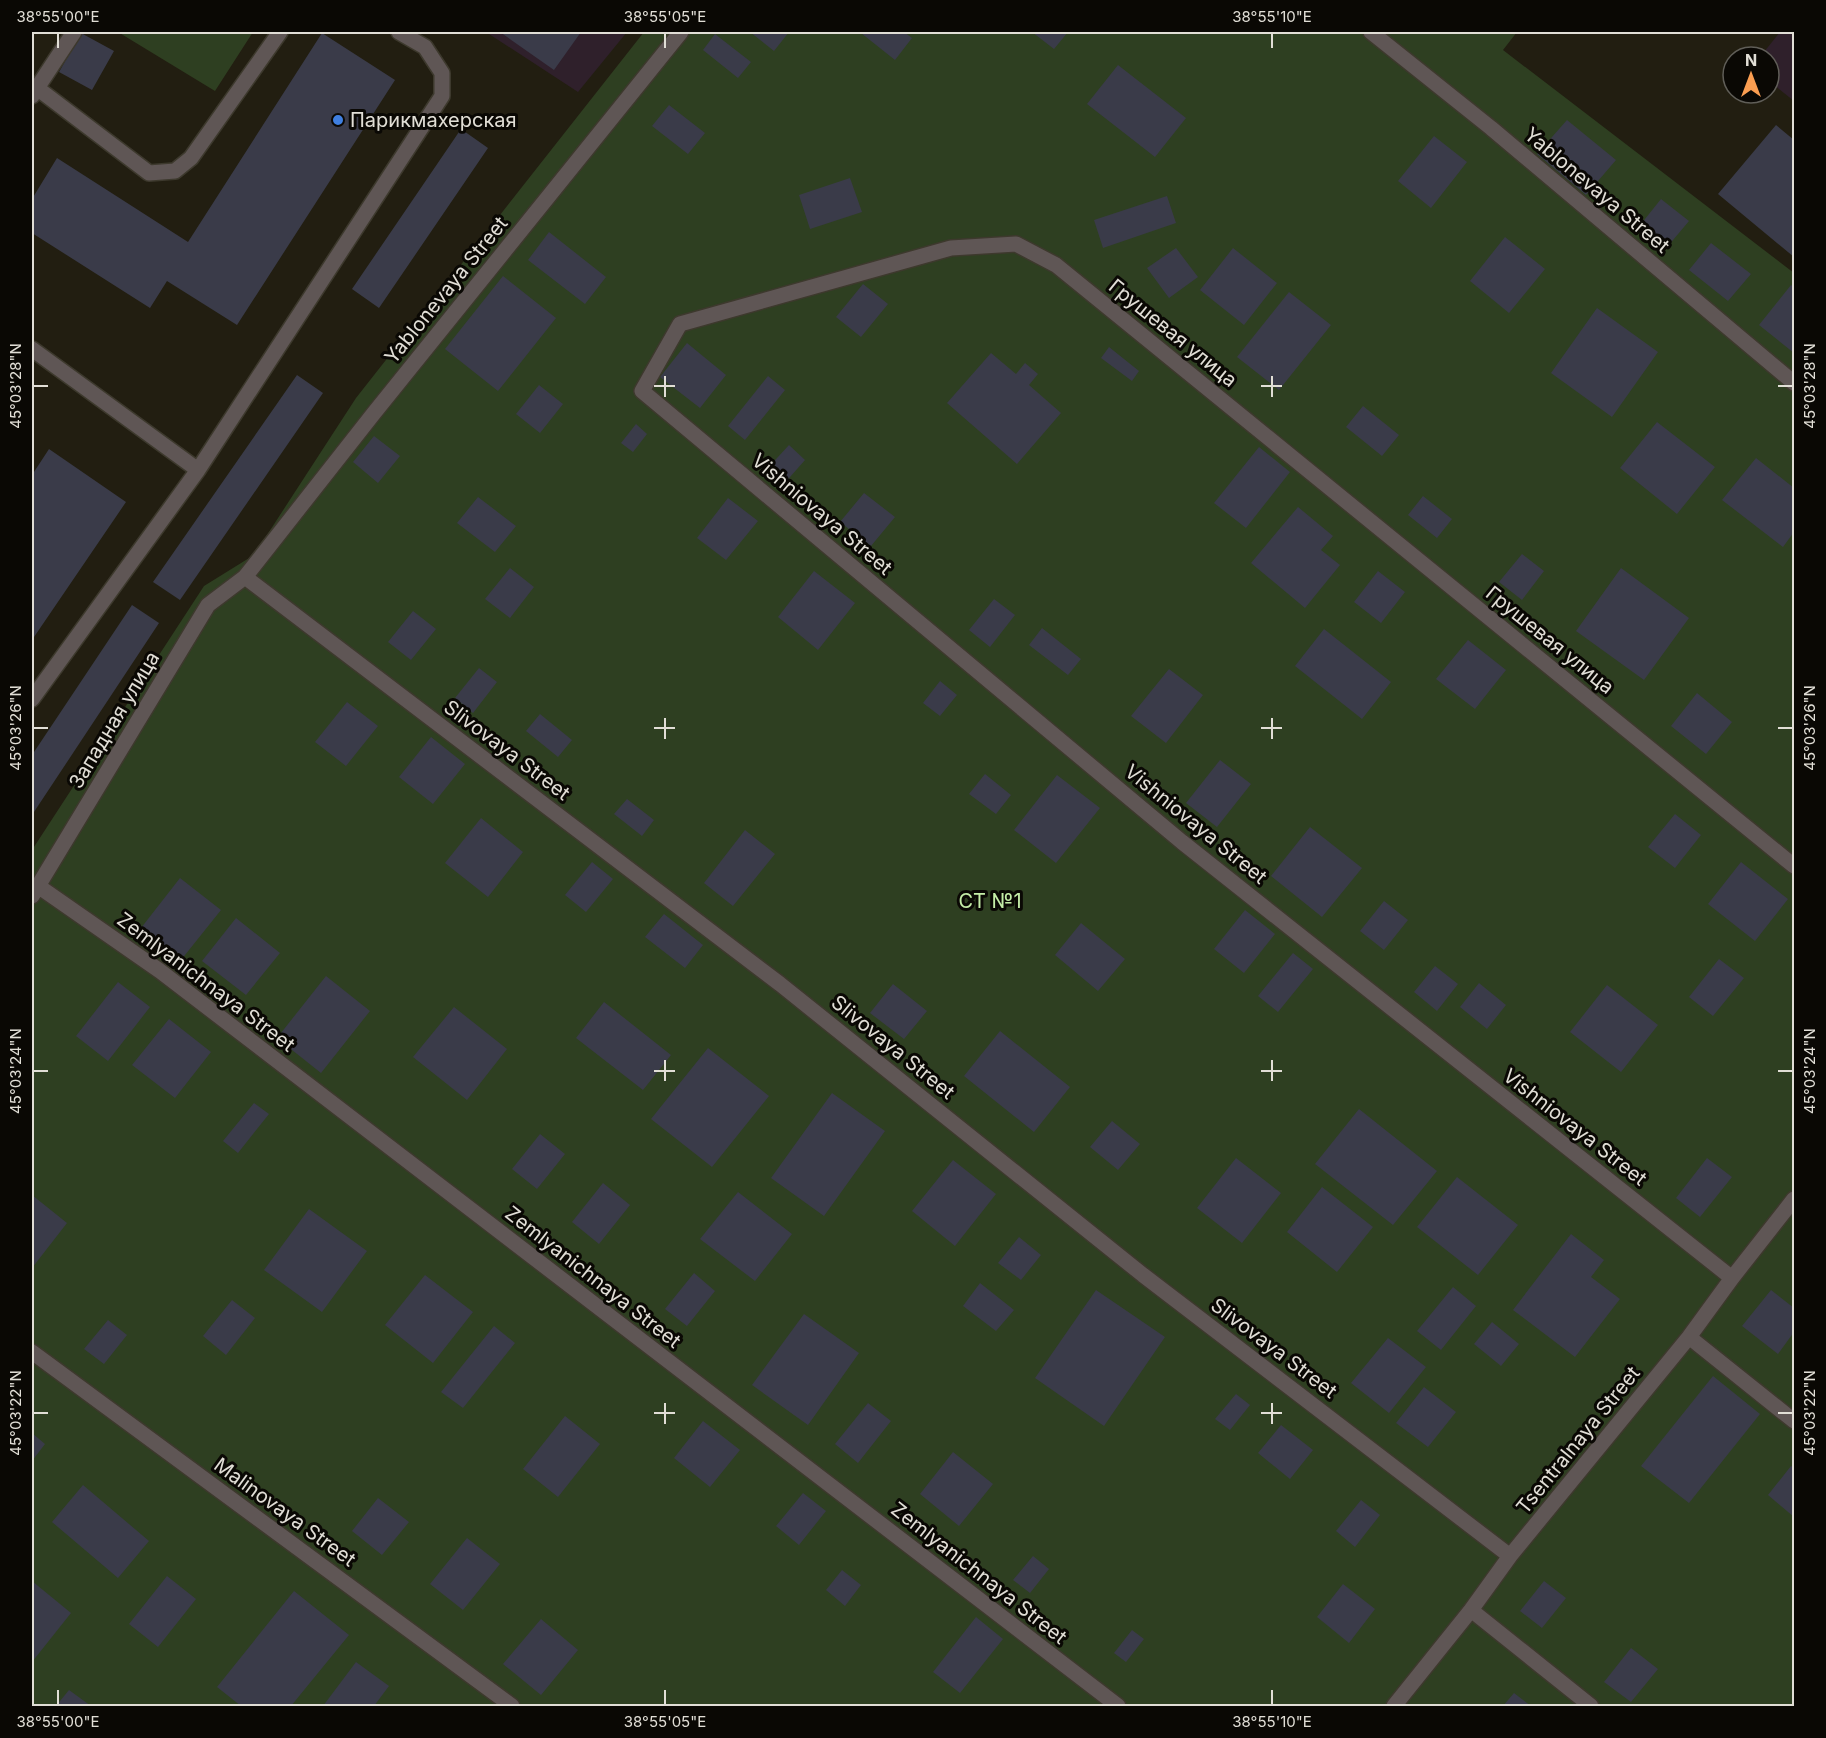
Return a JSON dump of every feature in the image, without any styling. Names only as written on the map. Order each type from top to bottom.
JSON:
[{"type":"street","points":[[74,32],[34,92],[149,173],[175,171],[191,158],[280,32]]},
{"type":"street","points":[[32,699],[198,470],[442,96],[442,73],[425,48],[399,32]]},
{"type":"street","name":"Yablonevaya Street","points":[[245,577],[681,32]]},
{"type":"street","name":"Yablonevaya Street","points":[[1371,32],[1491,128],[1794,382]]},
{"type":"street","name":"Грушевая улица","points":[[642,392],[680,324],[951,248],[1016,244],[1056,265],[1794,866]]},
{"type":"street","points":[[32,349],[198,470]]},
{"type":"street","name":"Vishniovaya Street","points":[[642,392],[1182,842],[1732,1278]]},
{"type":"street","name":"Западная улица","points":[[35,891],[208,605],[245,577]]},
{"type":"street","name":"Slivovaya Street","points":[[245,577],[780,984],[1143,1275],[1510,1556]]},
{"type":"street","name":"Zemlyanichnaya Street","points":[[35,891],[160,971],[1118,1707]]},
{"type":"street","name":"Tsentralnaya Street","points":[[1394,1707],[1471,1610],[1510,1556],[1689,1337],[1794,1200]]},
{"type":"street","points":[[1689,1337],[1794,1420]]},
{"type":"street","name":"Malinovaya Street","points":[[32,1352],[512,1707]]},
{"type":"street","points":[[1471,1610],[1591,1707]]},
{"type":"shaded area","points":[[486,32],[627,32],[578,92]]},
{"type":"shaded area","points":[[1780,32],[1794,32],[1794,101],[1781,91],[1781,45],[1770,45]]},
{"type":"green space","points":[[118,32],[253,32],[215,91]]},
{"type":"green space","name":"СТ №1","points":[[644,32],[1517,32],[1503,50],[1794,273],[1794,1706],[32,1706],[32,850],[204,586],[254,555],[356,398]]},
{"type":"building","points":[[500,32],[581,32],[554,70]]},
{"type":"building","points":[[750,32],[789,32],[774,51]]},
{"type":"building","points":[[904,32],[912,38],[895,60],[861,33]]},
{"type":"building","points":[[1032,32],[1068,32],[1054,49]]},
{"type":"building","points":[[81,33],[114,51],[92,90],[59,72]]},
{"type":"building","points":[[322,33],[395,80],[237,325],[167,281],[150,308],[32,233],[32,199],[57,158],[188,242]]},
{"type":"building","points":[[715,34],[751,62],[738,78],[703,50]]},
{"type":"building","points":[[1118,65],[1186,118],[1155,157],[1087,104]]},
{"type":"building","points":[[669,105],[705,133],[688,154],[652,126]]},
{"type":"building","points":[[1567,120],[1616,160],[1586,195],[1537,154]]},
{"type":"building","points":[[1776,125],[1794,140],[1794,257],[1718,194]]},
{"type":"building","points":[[461,129],[488,148],[379,308],[352,289]]},
{"type":"building","points":[[1434,136],[1467,162],[1431,208],[1398,181]]},
{"type":"building","points":[[850,178],[862,212],[810,229],[799,195]]},
{"type":"building","points":[[1167,196],[1176,223],[1103,248],[1094,220]]},
{"type":"building","points":[[1661,199],[1689,221],[1668,246],[1641,224]]},
{"type":"building","points":[[549,232],[606,277],[585,304],[528,260]]},
{"type":"building","points":[[1505,237],[1545,269],[1509,313],[1470,281]]},
{"type":"building","points":[[1711,243],[1751,274],[1728,301],[1689,270]]},
{"type":"building","points":[[1176,248],[1198,277],[1169,298],[1147,268]]},
{"type":"building","points":[[1233,248],[1277,283],[1244,325],[1200,290]]},
{"type":"building","points":[[503,276],[556,318],[498,391],[445,349]]},
{"type":"building","points":[[863,284],[888,304],[861,337],[836,317]]},
{"type":"building","points":[[1791,285],[1794,287],[1794,353],[1759,325]]},
{"type":"building","points":[[1289,292],[1331,325],[1279,390],[1237,357]]},
{"type":"building","points":[[1597,308],[1658,352],[1612,417],[1551,373]]},
{"type":"building","points":[[687,343],[726,375],[700,408],[660,377]]},
{"type":"building","points":[[1109,347],[1139,371],[1132,381],[1101,358]]},
{"type":"building","points":[[991,353],[1016,374],[1025,363],[1038,374],[1029,385],[1061,413],[1017,464],[947,403]]},
{"type":"building","points":[[297,375],[323,393],[180,600],[153,582]]},
{"type":"building","points":[[768,376],[785,390],[745,440],[728,426]]},
{"type":"building","points":[[539,385],[563,404],[540,433],[516,414]]},
{"type":"building","points":[[1363,406],[1399,435],[1382,456],[1346,427]]},
{"type":"building","points":[[1657,422],[1715,467],[1677,514],[1620,468]]},
{"type":"building","points":[[636,424],[647,434],[633,452],[621,443]]},
{"type":"building","points":[[374,436],[400,456],[378,483],[353,462]]},
{"type":"building","points":[[789,445],[805,460],[783,485],[766,470]]},
{"type":"building","points":[[1259,447],[1290,472],[1246,528],[1214,503]]},
{"type":"building","points":[[49,449],[126,502],[32,640],[32,475]]},
{"type":"building","points":[[1756,458],[1794,488],[1794,532],[1783,547],[1722,500]]},
{"type":"building","points":[[864,493],[895,517],[871,546],[840,522]]},
{"type":"building","points":[[1423,496],[1452,519],[1437,538],[1408,515]]},
{"type":"building","points":[[478,497],[516,526],[495,552],[457,523]]},
{"type":"building","points":[[728,498],[758,521],[726,560],[697,538]]},
{"type":"building","points":[[1298,507],[1333,536],[1321,550],[1340,565],[1305,608],[1251,563]]},
{"type":"building","points":[[1522,554],[1544,571],[1522,600],[1499,582]]},
{"type":"building","points":[[510,568],[534,587],[510,618],[485,599]]},
{"type":"building","points":[[1621,568],[1689,618],[1644,680],[1576,631]]},
{"type":"building","points":[[814,571],[855,603],[818,650],[778,617]]},
{"type":"building","points":[[1378,571],[1405,592],[1381,623],[1354,602]]},
{"type":"building","points":[[994,599],[1015,615],[990,647],[969,630]]},
{"type":"building","points":[[132,605],[159,623],[32,815],[32,755]]},
{"type":"building","points":[[413,611],[436,629],[411,660],[388,642]]},
{"type":"building","points":[[1042,628],[1081,659],[1068,675],[1029,645]]},
{"type":"building","points":[[1324,629],[1391,682],[1362,719],[1295,666]]},
{"type":"building","points":[[1468,640],[1506,670],[1475,709],[1436,679]]},
{"type":"building","points":[[479,668],[497,682],[473,713],[455,698]]},
{"type":"building","points":[[1169,669],[1203,695],[1166,743],[1131,716]]},
{"type":"building","points":[[940,681],[957,695],[940,716],[923,703]]},
{"type":"building","points":[[1697,693],[1732,722],[1706,754],[1671,726]]},
{"type":"building","points":[[347,702],[378,726],[346,766],[315,742]]},
{"type":"building","points":[[540,714],[572,740],[558,757],[526,731]]},
{"type":"building","points":[[431,737],[465,764],[433,804],[399,777]]},
{"type":"building","points":[[1220,760],[1251,784],[1217,827],[1186,803]]},
{"type":"building","points":[[985,774],[1011,795],[996,814],[969,794]]},
{"type":"building","points":[[1057,775],[1100,808],[1056,863],[1014,830]]},
{"type":"building","points":[[627,799],[654,820],[642,836],[614,814]]},
{"type":"building","points":[[1675,814],[1701,835],[1675,868],[1648,847]]},
{"type":"building","points":[[481,818],[523,852],[488,897],[445,863]]},
{"type":"building","points":[[1310,827],[1362,868],[1322,917],[1271,876]]},
{"type":"building","points":[[745,830],[775,854],[733,906],[704,883]]},
{"type":"building","points":[[592,862],[613,879],[586,912],[565,895]]},
{"type":"building","points":[[1741,862],[1788,899],[1755,941],[1708,904]]},
{"type":"building","points":[[180,878],[221,910],[181,960],[141,928]]},
{"type":"building","points":[[1384,901],[1408,920],[1384,950],[1360,931]]},
{"type":"building","points":[[1245,910],[1275,934],[1244,973],[1214,949]]},
{"type":"building","points":[[664,914],[703,945],[685,968],[645,937]]},
{"type":"building","points":[[236,918],[280,953],[246,995],[202,961]]},
{"type":"building","points":[[1081,923],[1125,959],[1098,991],[1055,955]]},
{"type":"building","points":[[1293,953],[1313,969],[1278,1012],[1258,996]]},
{"type":"building","points":[[1719,959],[1744,978],[1713,1016],[1689,997]]},
{"type":"building","points":[[1435,966],[1458,984],[1437,1011],[1414,992]]},
{"type":"building","points":[[326,976],[370,1011],[321,1073],[277,1038]]},
{"type":"building","points":[[118,982],[150,1007],[108,1061],[76,1036]]},
{"type":"building","points":[[1479,983],[1506,1005],[1487,1029],[1460,1007]]},
{"type":"building","points":[[893,984],[927,1011],[904,1039],[870,1013]]},
{"type":"building","points":[[1607,985],[1658,1025],[1621,1072],[1570,1032]]},
{"type":"building","points":[[604,1002],[671,1055],[643,1090],[576,1038]]},
{"type":"building","points":[[454,1007],[507,1049],[467,1100],[413,1057]]},
{"type":"building","points":[[169,1019],[211,1052],[175,1098],[132,1065]]},
{"type":"building","points":[[1000,1031],[1070,1087],[1034,1132],[964,1076]]},
{"type":"building","points":[[708,1048],[769,1096],[712,1167],[651,1119]]},
{"type":"building","points":[[832,1093],[885,1131],[824,1216],[771,1178]]},
{"type":"building","points":[[254,1103],[269,1114],[238,1153],[223,1141]]},
{"type":"building","points":[[1359,1109],[1437,1171],[1393,1225],[1315,1164]]},
{"type":"building","points":[[1112,1121],[1140,1144],[1118,1170],[1090,1147]]},
{"type":"building","points":[[540,1134],[565,1154],[537,1189],[512,1169]]},
{"type":"building","points":[[1236,1158],[1281,1193],[1242,1243],[1197,1208]]},
{"type":"building","points":[[1707,1158],[1732,1177],[1700,1217],[1676,1198]]},
{"type":"building","points":[[953,1160],[996,1194],[955,1246],[912,1211]]},
{"type":"building","points":[[1457,1177],[1518,1225],[1478,1275],[1417,1227]]},
{"type":"building","points":[[603,1183],[630,1205],[599,1244],[572,1222]]},
{"type":"building","points":[[1322,1187],[1373,1227],[1337,1272],[1287,1232]]},
{"type":"building","points":[[738,1192],[792,1234],[755,1281],[700,1239]]},
{"type":"building","points":[[32,1195],[67,1223],[32,1268]]},
{"type":"building","points":[[309,1209],[367,1251],[322,1312],[264,1270]]},
{"type":"building","points":[[1571,1234],[1604,1260],[1591,1277],[1620,1299],[1575,1357],[1513,1310]]},
{"type":"building","points":[[1019,1237],[1041,1255],[1021,1280],[998,1263]]},
{"type":"building","points":[[694,1273],[715,1291],[687,1326],[665,1309]]},
{"type":"building","points":[[425,1275],[473,1312],[433,1363],[385,1325]]},
{"type":"building","points":[[980,1283],[1014,1310],[996,1331],[963,1306]]},
{"type":"building","points":[[1453,1287],[1476,1306],[1441,1350],[1417,1331]]},
{"type":"building","points":[[1096,1290],[1165,1337],[1104,1426],[1035,1378]]},
{"type":"building","points":[[1771,1290],[1794,1308],[1794,1332],[1778,1354],[1742,1326]]},
{"type":"building","points":[[232,1300],[255,1318],[226,1355],[203,1336]]},
{"type":"building","points":[[804,1314],[859,1353],[808,1425],[752,1385]]},
{"type":"building","points":[[108,1320],[127,1335],[104,1364],[84,1349]]},
{"type":"building","points":[[1492,1322],[1519,1344],[1501,1366],[1474,1344]]},
{"type":"building","points":[[494,1326],[515,1343],[463,1408],[441,1392]]},
{"type":"building","points":[[1388,1338],[1426,1367],[1389,1413],[1351,1383]]},
{"type":"building","points":[[1713,1376],[1760,1414],[1689,1503],[1641,1466]]},
{"type":"building","points":[[1424,1387],[1456,1412],[1428,1447],[1396,1423]]},
{"type":"building","points":[[1236,1394],[1250,1405],[1230,1430],[1215,1419]]},
{"type":"building","points":[[868,1403],[891,1421],[858,1463],[835,1444]]},
{"type":"building","points":[[565,1416],[600,1444],[558,1497],[523,1469]]},
{"type":"building","points":[[703,1421],[740,1450],[710,1487],[674,1458]]},
{"type":"building","points":[[1281,1425],[1313,1450],[1290,1479],[1258,1453]]},
{"type":"building","points":[[32,1433],[45,1444],[32,1461]]},
{"type":"building","points":[[953,1452],[993,1484],[959,1526],[920,1494]]},
{"type":"building","points":[[1791,1466],[1794,1468],[1794,1517],[1768,1495]]},
{"type":"building","points":[[83,1485],[149,1541],[118,1578],[52,1522]]},
{"type":"building","points":[[803,1493],[826,1511],[799,1545],[776,1526]]},
{"type":"building","points":[[378,1498],[409,1522],[382,1555],[352,1531]]},
{"type":"building","points":[[1361,1500],[1380,1515],[1355,1547],[1336,1531]]},
{"type":"building","points":[[467,1538],[500,1564],[463,1610],[430,1584]]},
{"type":"building","points":[[1033,1556],[1049,1569],[1030,1593],[1013,1580]]},
{"type":"building","points":[[842,1570],[861,1585],[845,1606],[826,1590]]},
{"type":"building","points":[[167,1576],[196,1599],[158,1647],[129,1624]]},
{"type":"building","points":[[32,1581],[71,1613],[32,1662]]},
{"type":"building","points":[[1544,1581],[1566,1598],[1542,1628],[1520,1611]]},
{"type":"building","points":[[1343,1584],[1375,1609],[1349,1643],[1317,1617]]},
{"type":"building","points":[[294,1591],[349,1635],[291,1706],[241,1706],[217,1687]]},
{"type":"building","points":[[976,1617],[1003,1639],[960,1693],[933,1672]]},
{"type":"building","points":[[541,1619],[578,1650],[541,1695],[503,1664]]},
{"type":"building","points":[[1132,1630],[1144,1639],[1126,1662],[1114,1653]]},
{"type":"building","points":[[1631,1648],[1658,1669],[1631,1702],[1604,1682]]},
{"type":"building","points":[[356,1662],[389,1686],[374,1706],[323,1706]]},
{"type":"building","points":[[69,1690],[91,1706],[56,1706]]},
{"type":"building","points":[[1514,1693],[1531,1706],[1503,1706]]},
{"type":"place","name":"Парикмахерская","points":[[338,120]]}]
